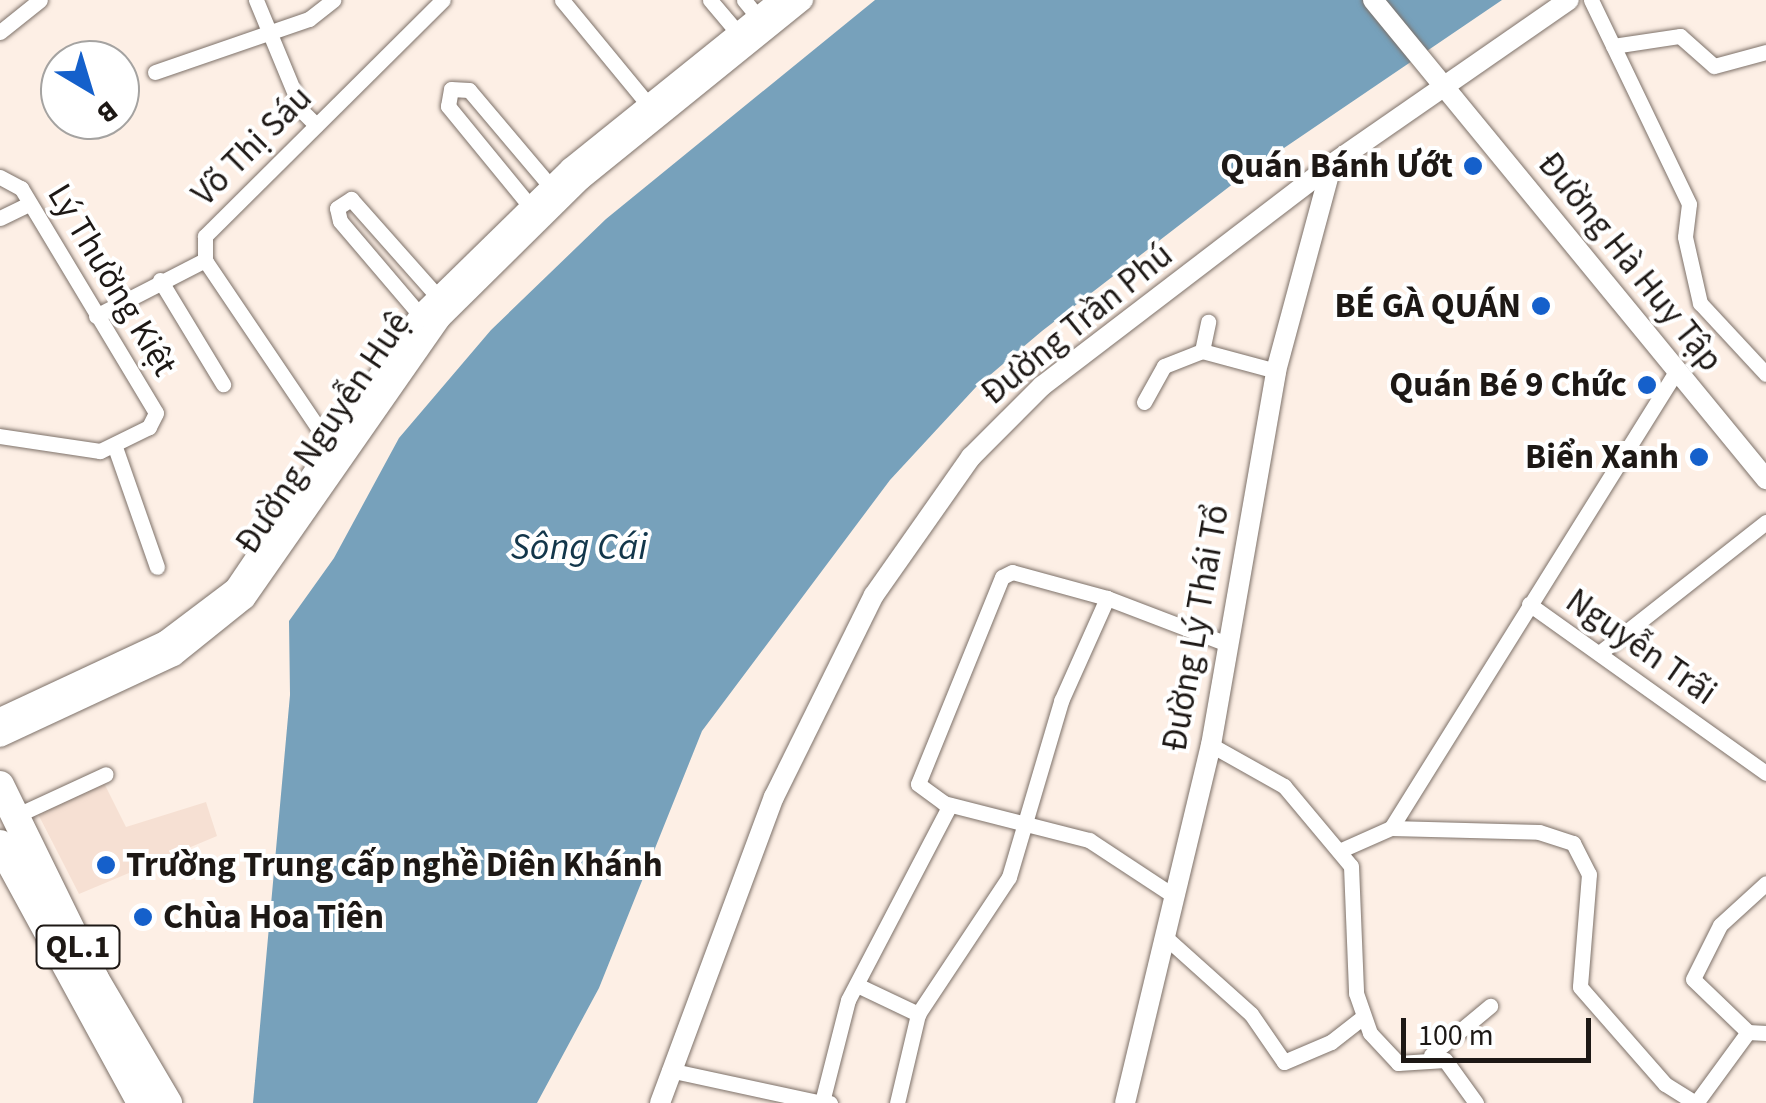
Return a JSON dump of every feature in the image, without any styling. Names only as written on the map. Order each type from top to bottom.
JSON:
[{"type":"highway","name":"QL.1","points":[[4,796],[168,1103]]},
{"type":"highway","name":"QL.1","points":[[0,844],[141,1103]]},
{"type":"street","points":[[0,32],[40,0]]},
{"type":"street","points":[[256,0],[302,110],[316,125]]},
{"type":"street","points":[[155,72],[310,19],[333,0]]},
{"type":"street","name":"Võ Thị Sáu","points":[[332,452],[206,260],[205,236],[444,0]]},
{"type":"street","points":[[562,0],[653,111]]},
{"type":"street","points":[[710,0],[738,34]]},
{"type":"street","points":[[744,0],[758,17]]},
{"type":"street","name":"Đường Nguyễn Huệ","points":[[0,718],[199,618],[271,545],[332,452],[430,317],[779,0]]},
{"type":"street","name":"Đường Nguyễn Huệ","points":[[430,317],[438,297],[550,186],[804,0]]},
{"type":"street","name":"Đường Hà Huy Tập","points":[[1373,0],[1766,478]]},
{"type":"street","name":"Đường Trần Phú","points":[[660,1103],[762,824],[914,531],[971,457],[1042,386],[1332,164],[1569,0]]},
{"type":"street","points":[[1592,0],[1689,204],[1684,237],[1700,303],[1766,374]]},
{"type":"street","points":[[1614,46],[1680,36],[1714,66],[1766,52]]},
{"type":"street","points":[[529,205],[448,106],[451,90],[474,95],[550,186]]},
{"type":"street","name":"Đường Lý Thái Tổ","points":[[1125,1103],[1171,894],[1211,745],[1225,643],[1276,371],[1332,164]]},
{"type":"street","name":"Lý Thường Kiệt","points":[[0,176],[19,186],[152,403],[152,424],[115,447]]},
{"type":"street","points":[[430,317],[340,221],[340,204],[361,203],[438,297]]},
{"type":"street","points":[[0,218],[29,204]]},
{"type":"street","points":[[96,316],[160,280],[206,260]]},
{"type":"street","points":[[160,280],[222,384]]},
{"type":"street","points":[[1202,351],[1208,322]]},
{"type":"street","points":[[1144,402],[1164,366],[1202,351],[1276,371]]},
{"type":"street","points":[[1391,828],[1677,370]]},
{"type":"street","points":[[0,436],[74,452],[115,447],[157,567]]},
{"type":"street","name":"Đường Nguyễn Huệ","points":[[0,738],[208,632],[274,565],[332,452]]},
{"type":"street","points":[[1602,651],[1766,522]]},
{"type":"street","points":[[1171,894],[1089,840],[1028,828],[950,805],[922,794],[918,784],[1002,577],[1012,572],[1106,598],[1225,643]]},
{"type":"street","points":[[898,1103],[918,1014],[1002,893],[1028,828],[1061,701],[1106,598]]},
{"type":"street","name":"Nguyễn Trãi","points":[[1529,604],[1602,651],[1766,774]]},
{"type":"street","points":[[1211,745],[1284,786],[1339,851],[1354,876],[1362,1018],[1394,1062],[1431,1055],[1490,1006]]},
{"type":"street","points":[[4,796],[106,774]]},
{"type":"street","points":[[822,1102],[857,985],[950,805]]},
{"type":"street","points":[[1339,851],[1391,828],[1539,832],[1573,843],[1589,874],[1580,988],[1665,1084],[1696,1103],[1748,1032]]},
{"type":"street","points":[[1766,883],[1720,925],[1693,979],[1748,1032],[1766,1033]]},
{"type":"street","points":[[1163,936],[1250,1014],[1284,1062],[1330,1042],[1362,1018]]},
{"type":"street","points":[[857,985],[918,1014]]},
{"type":"street","points":[[1431,1055],[1450,1066],[1476,1103]]},
{"type":"street","points":[[669,1070],[830,1103]]},
{"type":"shaded area","name":"Trường Trung cấp nghề Diên Khánh","points":[[103,781],[126,827],[206,802],[217,836],[79,894],[37,812]]},
{"type":"water","name":"Sông Cái","points":[[875,0],[1502,0],[1247,173],[1042,331],[976,387],[890,480],[702,731],[599,988],[537,1103],[253,1103],[290,695],[289,621],[334,558],[399,438],[491,330],[606,219]]},
{"type":"place","name":"Quán Bánh Ướt","points":[[1473,166]]},
{"type":"place","name":"BÉ GÀ QUÁN","points":[[1541,306]]},
{"type":"place","name":"Quán Bé 9 Chức","points":[[1647,385]]},
{"type":"place","name":"Biển Xanh","points":[[1699,457]]},
{"type":"place","name":"Trường Trung cấp nghề Diên Khánh","points":[[106,865]]},
{"type":"place","name":"Chùa Hoa Tiên","points":[[143,917]]}]
